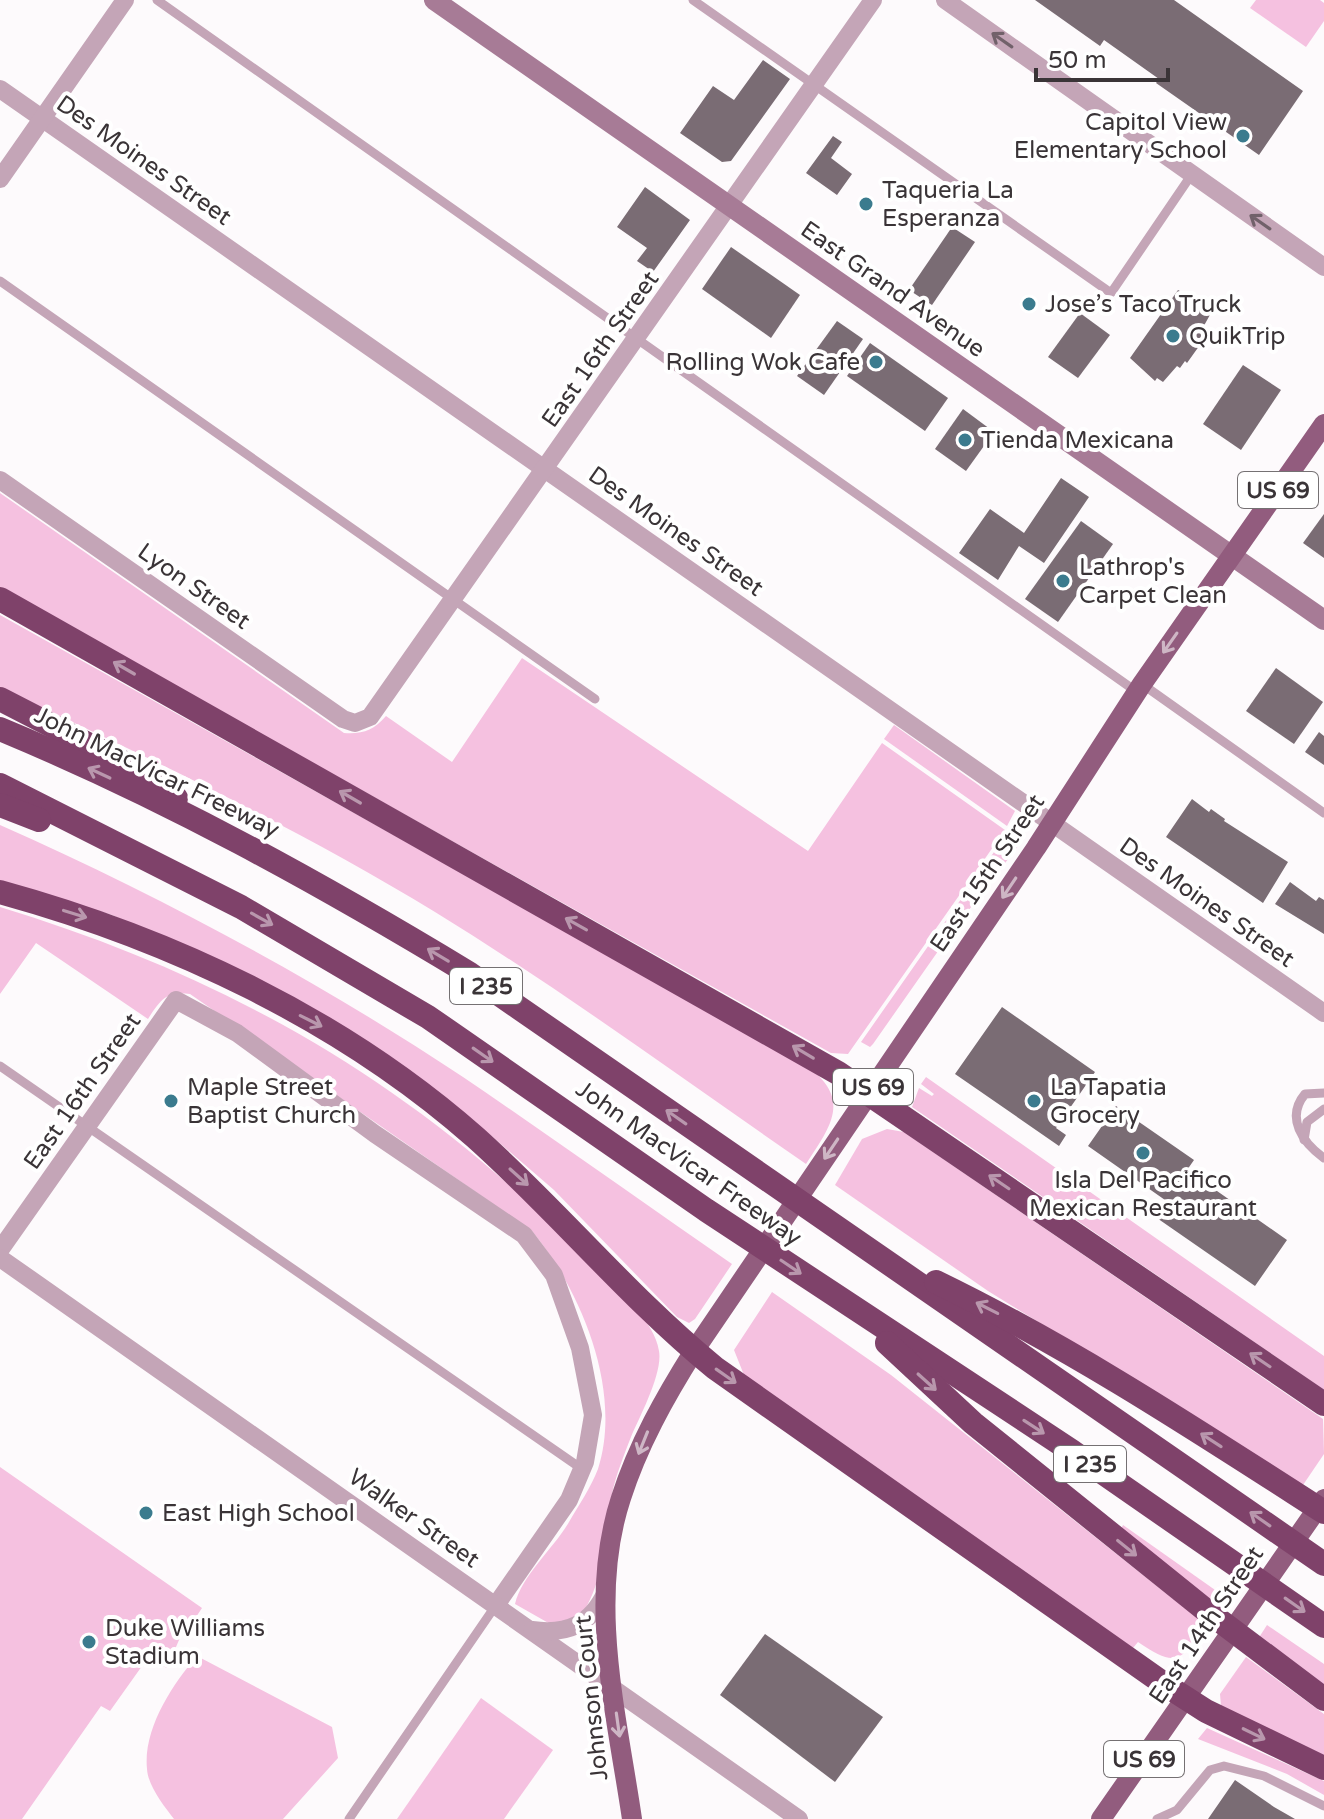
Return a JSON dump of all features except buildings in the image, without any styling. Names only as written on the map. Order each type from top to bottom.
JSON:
[{"type":"highway","points":[[0,599],[790,1045],[869,1093],[1324,1404]]},
{"type":"highway","points":[[0,699],[134,768],[220,830]]},
{"type":"highway","name":"John MacVicar Freeway","points":[[0,729],[220,830],[325,887],[470,974],[1324,1564]]},
{"type":"highway","name":"John MacVicar Freeway","points":[[0,785],[333,958],[428,1017],[706,1210],[1073,1452],[1324,1626]]},
{"type":"highway","points":[[0,805],[193,883]]},
{"type":"highway","points":[[0,892],[156,944],[328,1029],[406,1082],[473,1135],[694,1351],[1186,1698],[1324,1768]]},
{"type":"highway","points":[[862,1246],[1019,1324],[1174,1416],[1324,1512]]},
{"type":"highway","points":[[851,1308],[973,1423],[1203,1608],[1324,1699]]},
{"type":"main road","name":"East Grand Avenue","points":[[434,0],[1324,620]]},
{"type":"main road","name":"East 15th Street","points":[[694,1351],[1053,823],[1139,688],[1321,434]]},
{"type":"main road","name":"Johnson Court","points":[[632,1819],[612,1686],[606,1592],[620,1499],[649,1427],[694,1351]]},
{"type":"main road","name":"East 14th Street","points":[[1101,1819],[1324,1499]]},
{"type":"street","points":[[0,179],[125,0]]},
{"type":"street","name":"East 16th Street","points":[[363,721],[375,713],[873,0]]},
{"type":"street","points":[[945,0],[1324,267]]},
{"type":"street","name":"Des Moines Street","points":[[0,89],[1324,1013]]},
{"type":"street","name":"Lyon Street","points":[[0,480],[343,719],[363,721]]},
{"type":"street","name":"East 16th Street","points":[[0,1250],[176,1000],[237,1033],[375,1134],[524,1235],[554,1275],[580,1348],[593,1415],[582,1469]]},
{"type":"street","name":"Walker Street","points":[[0,1258],[799,1819]]},
{"type":"street","points":[[496,1605],[569,1500],[582,1469]]},
{"type":"street","points":[[532,1630],[551,1633],[587,1622],[597,1611],[606,1592]]},
{"type":"lane","points":[[157,0],[636,339],[1324,813]]},
{"type":"lane","points":[[693,0],[1111,293],[1192,174]]},
{"type":"lane","points":[[0,281],[595,699]]},
{"type":"lane","points":[[0,1066],[582,1469]]},
{"type":"lane","points":[[1324,1093],[1305,1094],[1296,1108],[1298,1129],[1304,1142],[1324,1158]]},
{"type":"lane","points":[[1304,1142],[1307,1122],[1324,1109]]},
{"type":"lane","points":[[349,1819],[496,1605]]},
{"type":"lane","points":[[1157,1819],[1177,1810],[1210,1770],[1224,1766],[1264,1776],[1324,1806]]},
{"type":"shaded area","points":[[1256,0],[1320,0],[1324,3],[1324,21],[1306,47],[1250,8]]},
{"type":"shaded area","points":[[0,493],[344,733],[367,730],[386,716],[452,762],[522,658],[808,851],[882,743],[1005,830],[848,1054],[831,1053],[0,588]]},
{"type":"shaded area","points":[[0,615],[807,1066],[829,1090],[833,1113],[806,1164],[622,1035],[435,912],[329,851],[220,794],[0,688]]},
{"type":"shaded area","points":[[894,725],[1015,811],[1007,826],[884,739]]},
{"type":"shaded area","points":[[0,825],[178,910],[352,1007],[463,1077],[732,1264],[695,1319],[689,1323],[677,1317],[554,1190],[488,1133],[226,967],[112,915],[0,881]]},
{"type":"shaded area","points":[[1008,832],[1022,841],[948,937],[873,1044],[870,1047],[861,1042]]},
{"type":"shaded area","points":[[0,907],[85,935],[166,968],[244,1004],[318,1045],[390,1091],[458,1142],[525,1199],[640,1314],[655,1338],[659,1351],[658,1371],[618,1472],[600,1572],[581,1616],[552,1625],[515,1604],[524,1583],[563,1532],[588,1489],[598,1469],[604,1439],[605,1407],[593,1343],[566,1282],[532,1231],[190,994],[170,995],[148,1019],[36,943],[0,994]]},
{"type":"shaded area","points":[[926,1077],[1324,1356],[1324,1390],[912,1107],[919,1088],[932,1096],[934,1094],[921,1084]]},
{"type":"shaded area","points":[[887,1129],[904,1132],[1323,1419],[1324,1454],[1303,1485],[988,1291],[835,1185],[862,1139]]},
{"type":"shaded area","points":[[772,1292],[891,1375],[1206,1625],[1190,1647],[1177,1657],[1170,1658],[1138,1642],[1133,1648],[744,1375],[734,1350]]},
{"type":"shaded area","name":"Duke Williams Stadium","points":[[0,1467],[202,1608],[190,1626],[185,1626],[167,1668],[147,1659],[110,1711],[101,1706],[22,1819],[0,1819]]},
{"type":"shaded area","points":[[1123,1525],[1225,1597],[1219,1606],[1121,1529]]},
{"type":"shaded area","points":[[1267,1625],[1324,1664],[1324,1687],[1258,1639]]},
{"type":"shaded area","points":[[197,1656],[332,1727],[338,1758],[283,1819],[174,1819],[153,1789],[148,1775],[147,1754],[154,1723],[169,1694]]},
{"type":"shaded area","points":[[1246,1657],[1324,1714],[1324,1757],[1221,1706],[1220,1694]]},
{"type":"shaded area","points":[[481,1698],[553,1750],[504,1819],[397,1819]]},
{"type":"shaded area","points":[[1207,1728],[1324,1781],[1324,1795],[1287,1774],[1198,1739]]},
{"type":"place","name":"Capitol View Elementary School","points":[[1243,136]]},
{"type":"place","name":"Taqueria La Esperanza","points":[[866,204]]},
{"type":"place","name":"Jose’s Taco Truck","points":[[1029,304]]},
{"type":"place","name":"QuikTrip","points":[[1173,336]]},
{"type":"place","name":"Rolling Wok Cafe","points":[[876,362]]},
{"type":"place","name":"Tienda Mexicana","points":[[965,440]]},
{"type":"place","name":"Lathrop's Carpet Clean","points":[[1063,581]]},
{"type":"place","name":"Maple Street Baptist Church","points":[[171,1101]]},
{"type":"place","name":"La Tapatia Grocery","points":[[1034,1101]]},
{"type":"place","name":"Isla Del Pacifico Mexican Restaurant","points":[[1143,1153]]},
{"type":"place","name":"East High School","points":[[146,1513]]},
{"type":"place","name":"Duke Williams Stadium","points":[[89,1642]]}]
